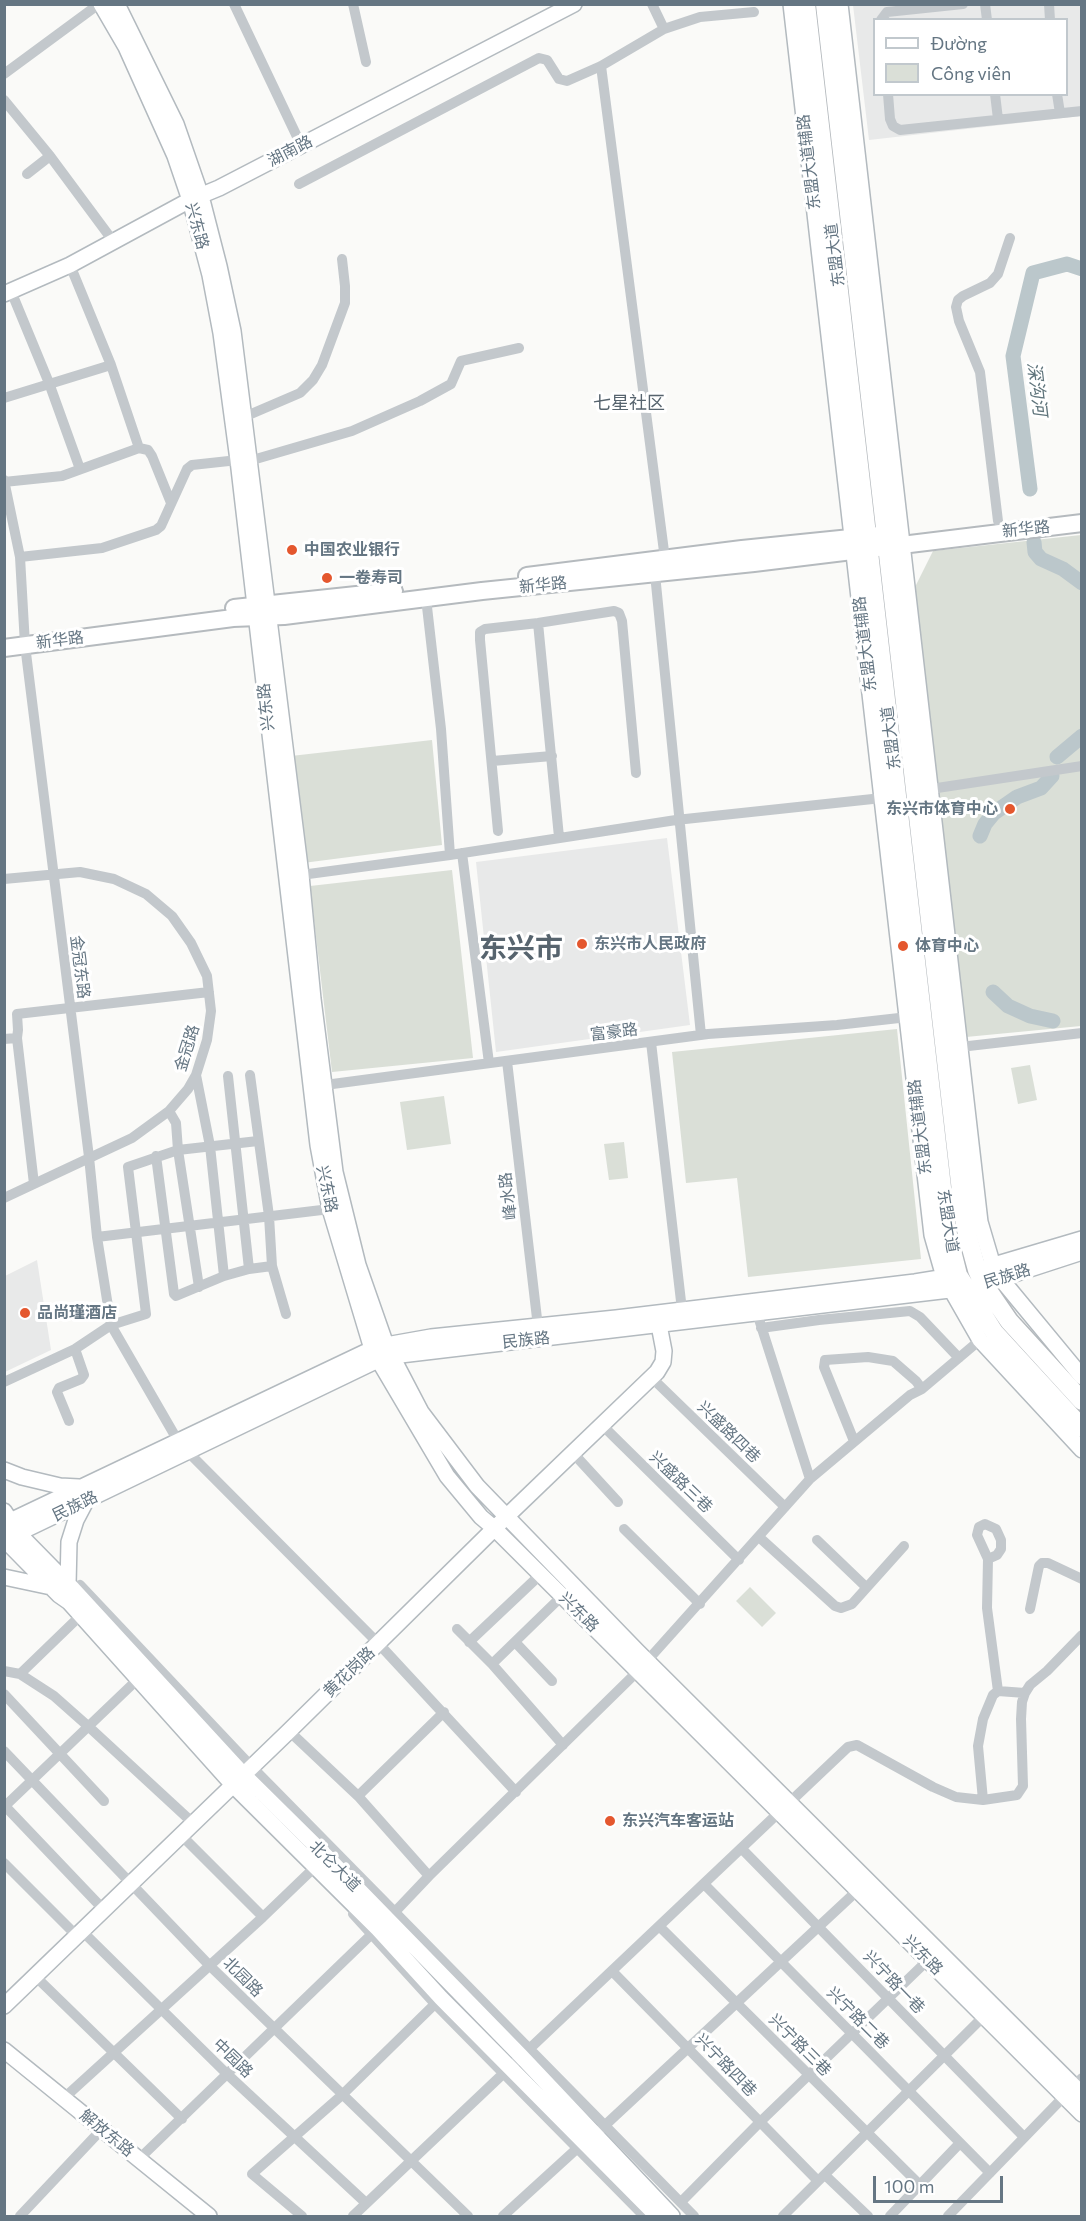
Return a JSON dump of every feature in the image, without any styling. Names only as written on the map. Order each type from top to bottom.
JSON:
[{"type":"highway","name":"东盟大道","points":[[806,4],[877,541],[922,790],[964,1149],[965,1226],[1009,1321],[1081,1400]]},
{"type":"highway","name":"东盟大道","points":[[825,4],[877,541],[954,1282],[993,1332],[1082,1428]]},
{"type":"main road","name":"兴东路","points":[[100,4],[126,47],[155,108],[195,198],[219,266],[233,331],[244,417],[244,461]]},
{"type":"main road","name":"兴东路","points":[[117,4],[176,124],[195,198],[244,461],[318,1145],[330,1209],[382,1352],[447,1476],[481,1517],[562,1596],[643,1666]]},
{"type":"main road","name":"湖南路","points":[[8,293],[70,265],[195,198],[574,4]]},
{"type":"main road","name":"东盟大道辅路","points":[[791,4],[877,541]]},
{"type":"main road","name":"东盟大道辅路","points":[[840,4],[877,541],[882,798],[932,1235],[980,1340],[1082,1450]]},
{"type":"main road","name":"新华路","points":[[262,611],[426,598],[655,574],[998,521],[1082,511]]},
{"type":"main road","name":"新华路","points":[[4,638],[24,640],[233,618],[262,611],[665,559],[1082,523]]},
{"type":"main road","name":"兴东路","points":[[262,611],[301,875],[313,999],[335,1172],[382,1352],[421,1412],[477,1486],[643,1666],[785,1808],[1075,2089],[1082,2114]]},
{"type":"main road","name":"新华路","points":[[4,648],[24,640]]},
{"type":"main road","points":[[922,790],[960,1047],[964,1149]]},
{"type":"main road","name":"民族路","points":[[989,1274],[1082,1239]]},
{"type":"main road","name":"民族路","points":[[382,1352],[659,1324],[759,1321],[954,1282],[1082,1252]]},
{"type":"main road","points":[[989,1274],[1082,1377]]},
{"type":"main road","name":"民族路","points":[[8,1530],[382,1352],[431,1338],[915,1282],[954,1282]]},
{"type":"main road","name":"黄花岗路","points":[[4,2006],[289,1731],[494,1528],[652,1378],[663,1362],[664,1351],[659,1324]]},
{"type":"main road","points":[[4,1470],[84,1494],[69,1542],[63,1589],[4,1577]]},
{"type":"main road","name":"北仑大道","points":[[8,1530],[239,1779],[313,1869],[383,1923],[438,2001],[516,2061]]},
{"type":"main road","name":"北仑大道","points":[[63,1589],[79,1617],[136,1681],[239,1779],[383,1923],[590,2138],[672,2217]]},
{"type":"main road","name":"兴东路","points":[[785,1808],[858,1890],[984,2016],[1075,2089]]},
{"type":"main road","name":"解放东路","points":[[4,2050],[209,2217]]},
{"type":"main road","name":"北仑大道","points":[[590,2138],[657,2217]]},
{"type":"street","points":[[4,74],[100,4]]},
{"type":"street","points":[[234,4],[301,145]]},
{"type":"street","points":[[353,4],[366,62]]},
{"type":"street","points":[[652,4],[664,29]]},
{"type":"street","points":[[882,18],[887,12],[963,4]]},
{"type":"street","points":[[299,184],[539,58],[547,60],[559,80],[567,81],[602,66],[664,29],[700,17],[754,12]]},
{"type":"street","points":[[602,66],[665,559]]},
{"type":"street","points":[[888,96],[890,119],[893,126],[900,130],[1082,111]]},
{"type":"street","points":[[995,96],[998,119]]},
{"type":"street","points":[[1057,96],[1060,113]]},
{"type":"street","points":[[4,99],[113,241]]},
{"type":"street","points":[[27,174],[50,156]]},
{"type":"street","points":[[998,521],[980,372],[958,321],[956,307],[958,300],[963,296],[990,283],[998,274],[1010,238]]},
{"type":"street","points":[[244,417],[300,393],[318,372],[345,303],[342,259]]},
{"type":"street","points":[[70,265],[111,365],[139,448]]},
{"type":"street","points":[[8,293],[49,383],[80,469]]},
{"type":"street","points":[[20,557],[102,548],[156,530],[161,526],[183,475],[192,465],[244,461],[352,431],[420,401],[451,384],[461,361],[519,348]]},
{"type":"street","points":[[4,399],[111,365]]},
{"type":"street","points":[[5,482],[62,476],[139,448],[148,450],[152,456],[171,503]]},
{"type":"street","name":"金冠东路","points":[[5,482],[20,557],[24,640],[97,1237],[111,1325],[183,1446],[378,1643],[516,1792]]},
{"type":"street","points":[[655,574],[701,1035]]},
{"type":"street","points":[[426,598],[456,854],[489,1063]]},
{"type":"street","points":[[498,831],[480,632],[485,629],[614,611],[619,614],[622,621],[636,773]]},
{"type":"street","points":[[538,623],[559,837]]},
{"type":"street","points":[[492,760],[552,756]]},
{"type":"street","points":[[922,790],[1082,766]]},
{"type":"street","points":[[301,875],[456,854],[680,819],[882,798]]},
{"type":"street","name":"金冠路","points":[[4,879],[52,873],[99,874],[146,894],[172,916],[183,930],[201,962],[209,992],[211,1011],[209,1031],[196,1076],[169,1111],[132,1138],[4,1198]]},
{"type":"street","points":[[34,1184],[16,1014],[209,992]]},
{"type":"street","name":"富豪路","points":[[325,1085],[701,1035],[837,1025],[908,1017]]},
{"type":"street","points":[[960,1047],[1082,1033]]},
{"type":"street","points":[[4,1039],[17,1038]]},
{"type":"street","points":[[651,1042],[682,1310]]},
{"type":"street","name":"峰水路","points":[[507,1061],[538,1327]]},
{"type":"street","points":[[250,1075],[269,1216],[272,1266],[286,1314]]},
{"type":"street","points":[[196,1076],[210,1146],[224,1276]]},
{"type":"street","points":[[228,1076],[249,1269]]},
{"type":"street","points":[[169,1111],[177,1123],[178,1150],[199,1287]]},
{"type":"street","points":[[4,1382],[75,1349],[111,1325],[146,1314],[128,1167],[178,1150],[258,1141]]},
{"type":"street","points":[[156,1156],[174,1293],[179,1296],[224,1276],[272,1266]]},
{"type":"street","points":[[97,1237],[330,1209]]},
{"type":"street","points":[[810,1479],[759,1321],[819,1320],[910,1311],[920,1317],[959,1358]]},
{"type":"street","points":[[139,2159],[383,1923],[643,1666],[810,1479],[980,1340]]},
{"type":"street","points":[[69,1421],[57,1392],[59,1388],[81,1379],[84,1375],[75,1349]]},
{"type":"street","points":[[854,1441],[824,1367],[825,1360],[868,1357],[893,1361],[922,1389]]},
{"type":"street","name":"兴盛路四巷","points":[[652,1378],[785,1507]]},
{"type":"street","name":"兴盛路三巷","points":[[602,1425],[740,1560]]},
{"type":"street","points":[[573,1453],[618,1502]]},
{"type":"street","points":[[624,1529],[700,1604]]},
{"type":"street","points":[[759,1537],[836,1605],[846,1607],[852,1604],[904,1546]]},
{"type":"street","points":[[817,1540],[866,1587]]},
{"type":"street","points":[[988,1559],[987,1608],[998,1691]]},
{"type":"street","points":[[1030,1609],[1039,1566],[1042,1563],[1048,1563],[1082,1579]]},
{"type":"street","points":[[469,1642],[541,1574]]},
{"type":"street","points":[[492,1664],[562,1596]]},
{"type":"street","points":[[20,1674],[79,1617]]},
{"type":"street","points":[[457,1629],[492,1664],[563,1745]]},
{"type":"street","points":[[352,2217],[838,1756],[853,1745],[867,1749],[942,1792],[956,1797],[983,1800],[1017,1795],[1022,1791],[1024,1776],[1022,1708],[1025,1693],[1030,1685],[1082,1635]]},
{"type":"street","points":[[515,1642],[552,1681]]},
{"type":"street","points":[[4,1671],[20,1674],[54,1696],[193,1823]]},
{"type":"street","points":[[104,1910],[5,1806],[136,1681]]},
{"type":"street","points":[[983,1800],[978,1765],[979,1731],[988,1706],[993,1695],[998,1691],[1025,1693]]},
{"type":"street","points":[[4,1694],[104,1801]]},
{"type":"street","points":[[358,1796],[444,1712]]},
{"type":"street","points":[[289,1731],[358,1796],[429,1876]]},
{"type":"street","name":"北园路","points":[[4,1751],[210,1966],[468,2217]]},
{"type":"street","points":[[181,1835],[263,1917]]},
{"type":"street","name":"兴宁路一巷","points":[[742,1849],[1024,2137]]},
{"type":"street","name":"中园路","points":[[4,1863],[366,2203]]},
{"type":"street","points":[[64,2098],[313,1869]]},
{"type":"street","name":"兴宁路二巷","points":[[704,1884],[990,2173]]},
{"type":"street","points":[[504,2217],[858,1890]]},
{"type":"street","name":"兴宁路三巷","points":[[659,1926],[920,2185]]},
{"type":"street","points":[[681,2202],[760,2122],[928,1960]]},
{"type":"street","name":"兴宁路四巷","points":[[612,1971],[760,2122],[868,2217]]},
{"type":"street","points":[[35,1976],[182,2119]]},
{"type":"street","points":[[302,2217],[252,2174],[342,2095],[438,2001]]},
{"type":"street","points":[[783,2217],[984,2016]]},
{"type":"street","points":[[516,2061],[590,2138],[644,2217]]},
{"type":"street","points":[[948,2217],[1024,2137],[1075,2089]]},
{"type":"street","points":[[20,2217],[102,2129]]},
{"type":"street","points":[[590,2138],[681,2202],[694,2217]]},
{"type":"street","points":[[890,2217],[960,2143]]},
{"type":"shaded area","points":[[853,5],[1081,5],[1081,116],[869,140]]},
{"type":"shaded area","name":"东兴市人民政府","points":[[667,838],[690,1025],[496,1052],[476,862]]},
{"type":"shaded area","name":"品尚瑾酒店","points":[[37,1260],[51,1350],[5,1372],[5,1276]]},
{"type":"green space","name":"东兴市体育中心","points":[[1081,535],[1081,1026],[966,1037],[913,591],[933,551]]},
{"type":"green space","points":[[432,740],[442,845],[303,863],[291,756]]},
{"type":"green space","points":[[452,870],[473,1058],[332,1072],[310,886]]},
{"type":"green space","points":[[897,1029],[921,1259],[748,1277],[737,1178],[686,1183],[672,1052]]},
{"type":"green space","points":[[1030,1065],[1037,1100],[1018,1104],[1011,1068]]},
{"type":"green space","points":[[444,1096],[451,1144],[407,1150],[400,1102]]},
{"type":"green space","points":[[624,1142],[628,1178],[609,1180],[604,1144]]},
{"type":"green space","points":[[750,1587],[776,1613],[762,1627],[736,1601]]},
{"type":"waterway","name":"深沟河","points":[[1030,489],[1013,356],[1033,273],[1067,264],[1082,269]]},
{"type":"waterway","name":"深沟河","points":[[1034,542],[1035,552],[1041,559],[1063,569],[1082,583]]},
{"type":"waterway","name":"深沟河","points":[[1057,757],[1082,736]]},
{"type":"waterway","name":"深沟河","points":[[980,836],[985,824],[994,813],[1017,797],[1041,788],[1052,776]]},
{"type":"waterway","name":"深沟河","points":[[993,992],[1008,1006],[1030,1016],[1053,1021]]},
{"type":"place","name":"中国农业银行","points":[[292,550]]},
{"type":"place","name":"一卷寿司","points":[[327,578]]},
{"type":"place","name":"东兴市体育中心","points":[[1010,809]]},
{"type":"place","name":"东兴市人民政府","points":[[582,944]]},
{"type":"place","name":"体育中心","points":[[903,946]]},
{"type":"place","name":"品尚瑾酒店","points":[[25,1313]]},
{"type":"place","name":"东兴汽车客运站","points":[[610,1821]]},
{"type":"district","name":"七星社区","points":[[629,403]]},
{"type":"district","name":"东兴市","points":[[521,949]]}]
